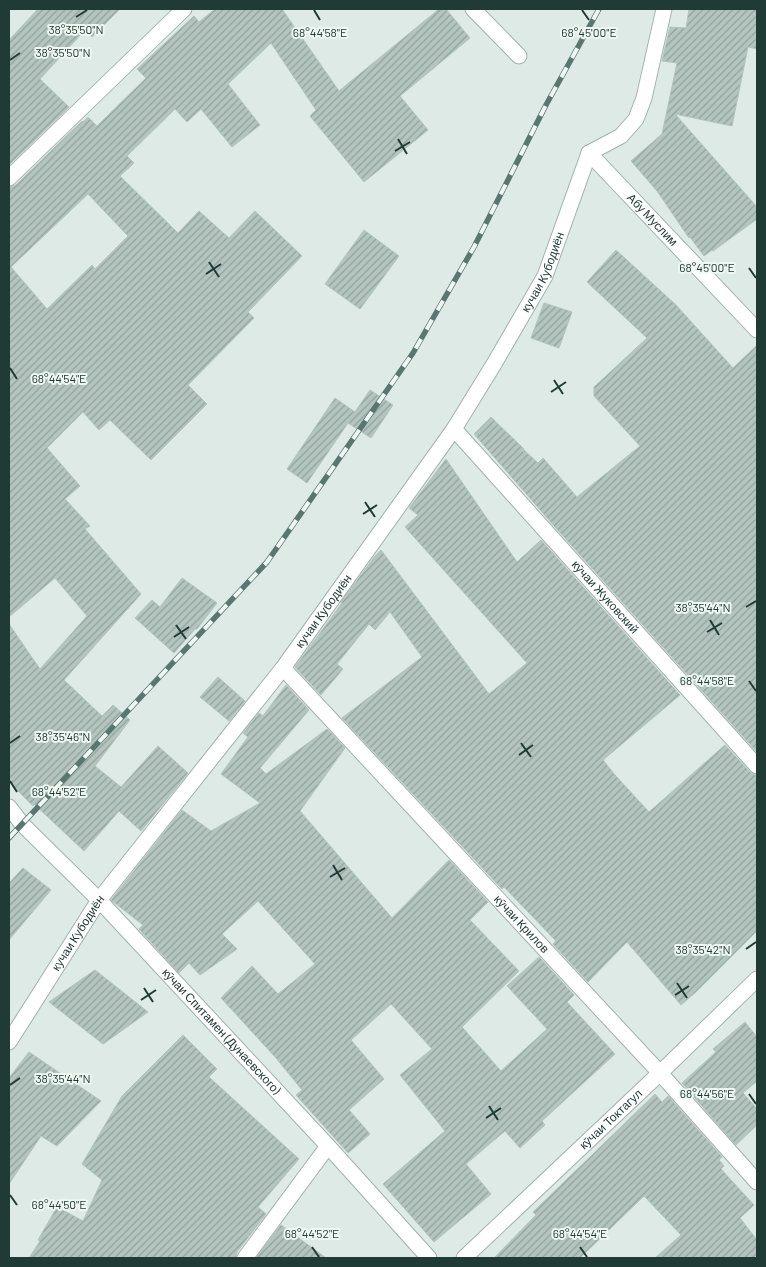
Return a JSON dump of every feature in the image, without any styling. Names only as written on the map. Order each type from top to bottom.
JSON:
[{"type":"street","points":[[9,178],[184,9]]},
{"type":"street","points":[[473,9],[519,56]]},
{"type":"street","points":[[589,153],[621,136],[636,119],[644,98],[664,9]]},
{"type":"street","name":"Абу Муслим","points":[[589,153],[757,330]]},
{"type":"street","name":"кучаи Кубодиён","points":[[9,1042],[99,900],[283,668],[454,429],[545,276],[589,153]]},
{"type":"street","name":"кӯчаи Жуковский","points":[[454,429],[757,766]]},
{"type":"street","name":"кӯчаи Крилов","points":[[283,668],[660,1073],[757,1182]]},
{"type":"street","name":"кӯчаи Спитамен (Дунаевского)","points":[[9,807],[22,824],[99,900],[328,1146],[429,1258]]},
{"type":"street","name":"кӯчаи Токтагул","points":[[464,1258],[757,979]]},
{"type":"street","points":[[245,1258],[328,1146]]},
{"type":"building","points":[[38,9],[120,9],[92,37],[85,30],[40,79],[69,107],[9,165],[9,40]]},
{"type":"building","points":[[215,9],[282,9],[339,91],[439,9],[446,9],[470,38],[400,96],[428,130],[364,182],[310,116],[316,110],[271,43],[228,84],[260,125],[232,147],[201,109],[187,122],[175,109],[127,156],[134,163],[120,176],[178,233],[199,211],[229,238],[255,211],[302,256],[248,312],[254,318],[188,385],[207,404],[151,460],[110,420],[99,430],[83,412],[47,448],[80,486],[65,499],[90,526],[85,529],[141,594],[64,680],[102,716],[113,705],[130,720],[95,766],[121,787],[158,746],[188,773],[141,831],[119,811],[84,851],[9,782],[9,624],[40,669],[87,616],[55,578],[9,617],[9,187],[16,185],[82,121],[88,117],[97,126],[146,78],[137,69],[194,16],[199,22]],"holes":[[[88,194],[128,236],[95,269],[92,265],[47,309],[11,267]]]},
{"type":"building","points":[[689,9],[757,9],[757,49],[748,47],[732,126],[675,114],[757,207],[757,219],[704,256],[689,238],[657,191],[631,161],[662,134],[677,63],[662,61],[670,27],[686,28]]},
{"type":"building","points":[[364,230],[399,256],[360,309],[325,284]]},
{"type":"building","points":[[616,250],[676,305],[733,368],[757,345],[757,752],[474,434],[491,417],[524,449],[523,452],[524,450],[538,463],[543,458],[577,497],[640,446],[594,396],[594,387],[647,338],[587,282]]},
{"type":"building","points":[[544,303],[572,312],[559,348],[531,338]]},
{"type":"building","points":[[370,390],[393,405],[371,438],[348,423],[307,483],[287,469],[335,398],[355,412]]},
{"type":"building","points":[[446,459],[517,562],[541,540],[680,695],[603,760],[649,812],[725,745],[750,772],[757,775],[757,931],[681,1005],[627,942],[588,982],[553,944],[556,941],[504,887],[502,889],[342,718],[422,657],[390,612],[375,630],[369,624],[337,664],[343,669],[321,695],[295,667],[381,550],[489,694],[527,663],[405,527],[418,515],[409,508]]},
{"type":"building","points":[[182,578],[217,603],[197,629],[174,653],[135,618],[152,600],[160,607]]},
{"type":"building","points":[[218,677],[245,701],[229,721],[200,697]]},
{"type":"building","points":[[286,685],[309,710],[260,768],[266,774],[327,729],[345,748],[300,811],[392,918],[449,860],[488,902],[470,920],[519,971],[462,1027],[501,1071],[547,1029],[507,986],[539,957],[574,995],[567,1002],[615,1054],[542,1121],[545,1125],[520,1148],[505,1131],[466,1164],[491,1194],[434,1242],[383,1184],[445,1131],[400,1075],[432,1049],[391,1004],[351,1040],[384,1079],[349,1110],[370,1134],[348,1153],[296,1095],[302,1090],[276,1058],[221,998],[252,966],[278,994],[315,964],[258,901],[222,934],[237,949],[200,975],[189,963],[179,973],[139,929],[143,925],[111,900],[182,810],[211,831],[260,803],[221,774],[248,737],[243,733],[259,713],[263,716]]},
{"type":"building","points":[[23,868],[51,890],[9,940],[9,883]]},
{"type":"building","points":[[95,970],[148,1012],[103,1044],[49,1002]]},
{"type":"building","points":[[745,1022],[757,1037],[757,1081],[743,1093],[757,1109],[757,1125],[736,1145],[682,1083],[716,1052],[713,1049]]},
{"type":"building","points":[[183,1035],[217,1069],[209,1077],[299,1159],[258,1207],[266,1214],[237,1252],[236,1258],[29,1258],[57,1207],[83,1221],[102,1180],[82,1164],[122,1096]]},
{"type":"building","points":[[29,1052],[101,1101],[57,1146],[41,1136],[9,1184],[9,1078]]},
{"type":"building","points":[[655,1094],[662,1102],[668,1096],[722,1157],[719,1160],[724,1166],[721,1169],[754,1205],[740,1218],[757,1240],[757,1258],[655,1258],[681,1235],[644,1196],[580,1258],[494,1258],[536,1215],[533,1212]]},
{"type":"building","points":[[281,1225],[326,1258],[256,1258]]},
{"type":"railway","points":[[9,838],[267,562],[413,353],[474,247],[546,105],[599,9]]}]
